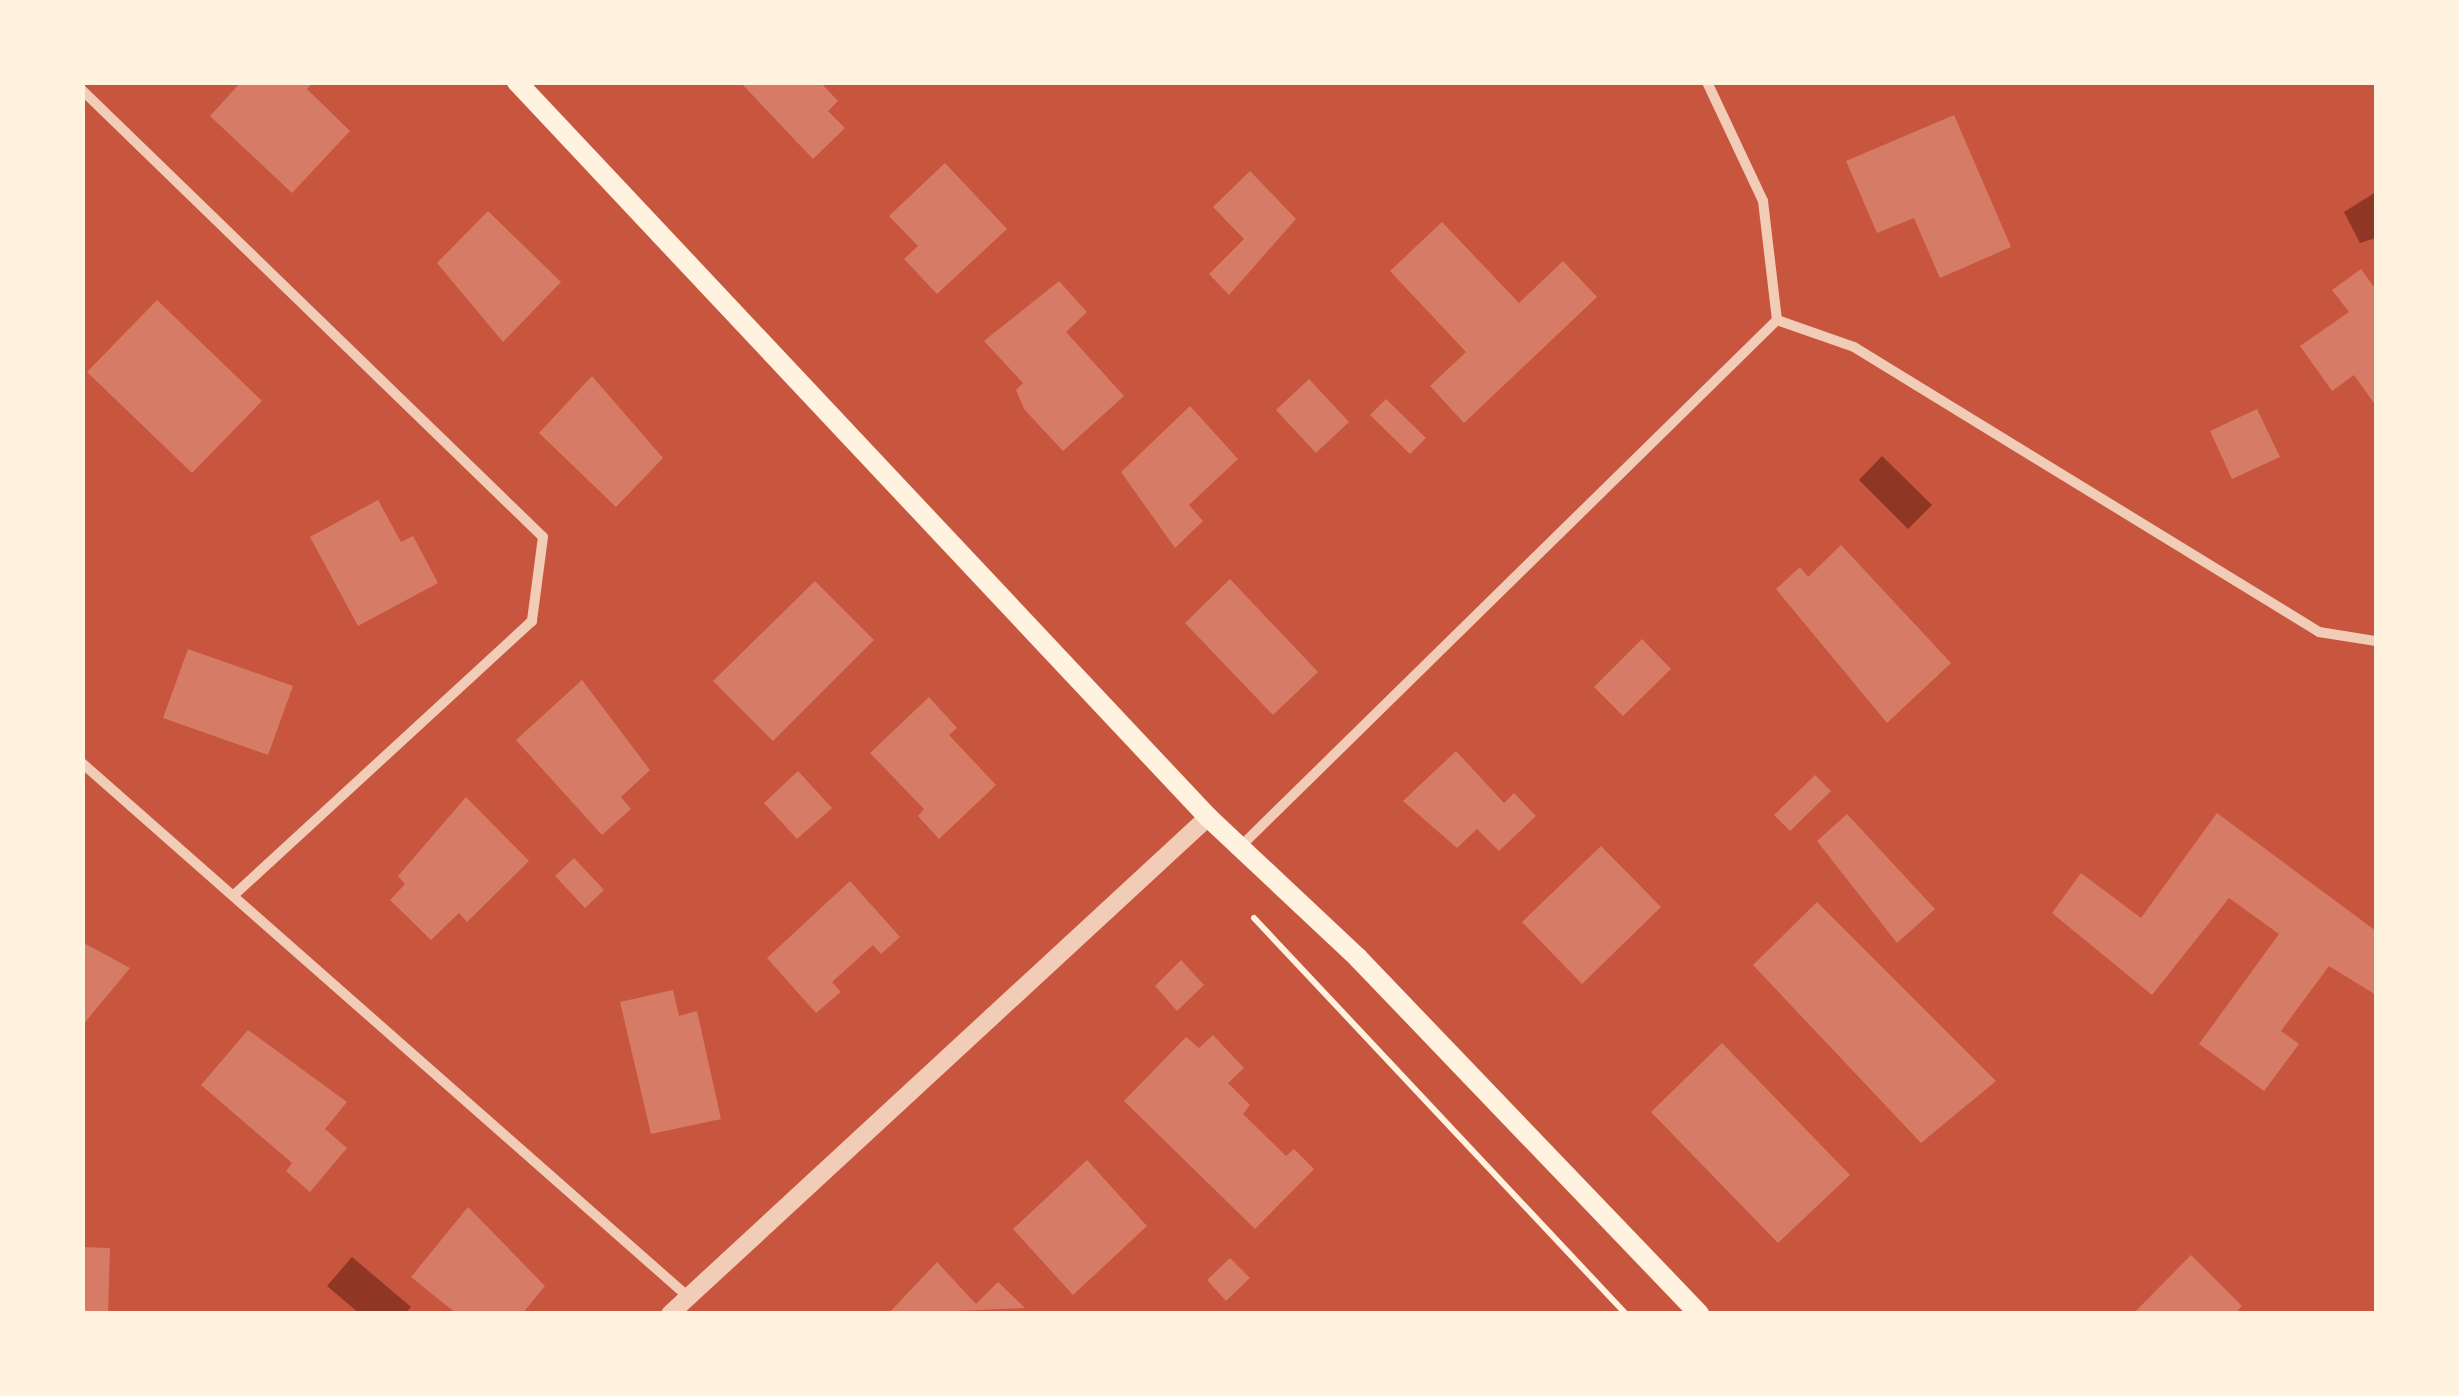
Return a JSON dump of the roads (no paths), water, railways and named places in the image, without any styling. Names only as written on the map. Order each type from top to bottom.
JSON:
[{"type":"main road","points":[[516,82],[1208,817],[1698,1314]]},
{"type":"street","points":[[1706,82],[1763,201],[1776,320]]},
{"type":"street","points":[[82,90],[543,537],[532,621],[237,892]]},
{"type":"street","points":[[1776,320],[1854,347],[2319,632],[2376,641]]},
{"type":"street","points":[[1240,847],[1776,320]]},
{"type":"street","points":[[82,763],[237,892],[686,1295]]},
{"type":"street","points":[[670,1314],[686,1295],[1208,817]]}]
